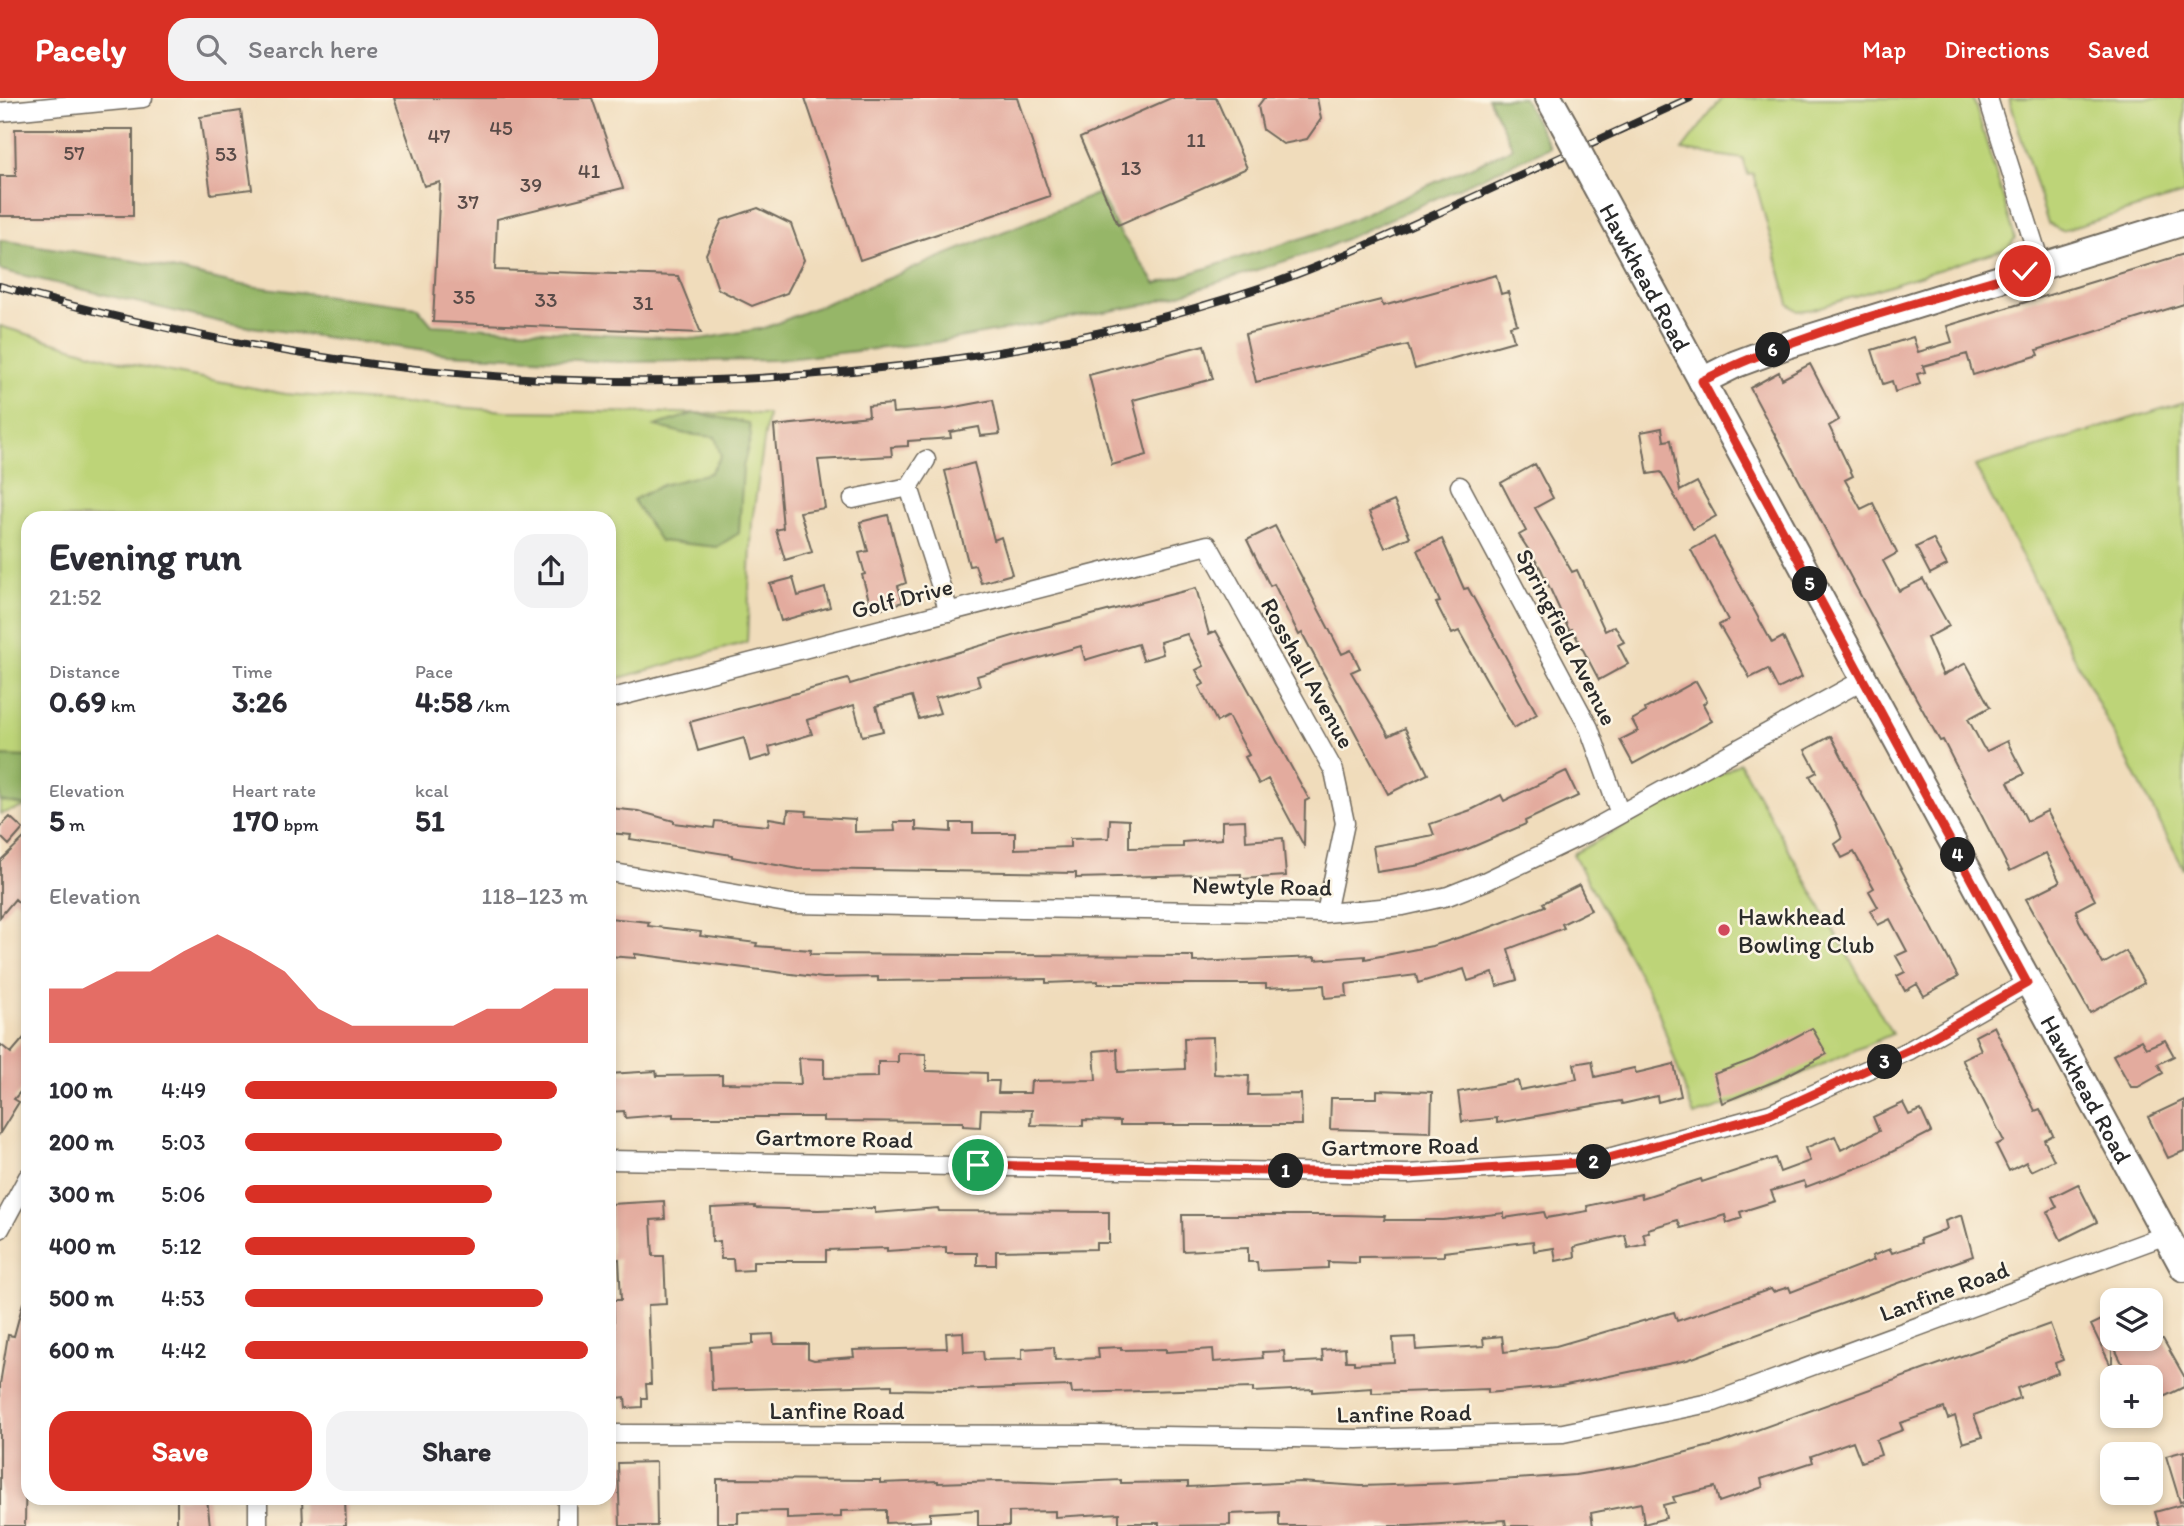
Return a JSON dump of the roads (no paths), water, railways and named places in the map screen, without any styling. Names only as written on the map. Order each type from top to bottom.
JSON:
[{"type":"street","points":[[0,112],[144,98]]},
{"type":"street","name":"Hawkhead Road","points":[[1549,98],[2184,1268]]},
{"type":"street","points":[[1988,98],[2040,266]]},
{"type":"street","points":[[1702,381],[1736,364],[1787,345],[2184,222]]},
{"type":"street","points":[[853,499],[909,487],[926,460]]},
{"type":"street","name":"Springfield Avenue","points":[[1460,486],[1589,728],[1620,814]]},
{"type":"street","points":[[909,487],[949,612]]},
{"type":"street","name":"Golf Drive","points":[[616,697],[1208,545]]},
{"type":"street","name":"Rosshall Avenue","points":[[1208,545],[1334,771],[1345,823],[1326,913]]},
{"type":"street","name":"Newtyle Road","points":[[616,873],[792,904],[1326,913],[1403,906],[1448,896],[1486,881],[1620,814],[1863,680]]},
{"type":"street","name":"Gartmore Road","points":[[616,1160],[1408,1174],[1594,1162],[1770,1114],[1910,1050],[2027,983]]},
{"type":"street","points":[[0,1229],[21,1190]]},
{"type":"street","name":"Lanfine Road","points":[[616,1434],[1081,1435],[1357,1439],[1563,1433],[1714,1402],[2166,1235]]},
{"type":"street","points":[[258,1505],[258,1526]]},
{"type":"street","points":[[567,1505],[567,1526]]},
{"type":"railway","points":[[0,286],[212,338],[422,370],[527,378],[634,381],[742,379],[903,366],[1056,342],[1157,319],[1256,289],[1368,245],[1690,98]]},
{"type":"place","name":"Hawkhead Bowling Club","points":[[1724,930]]}]
